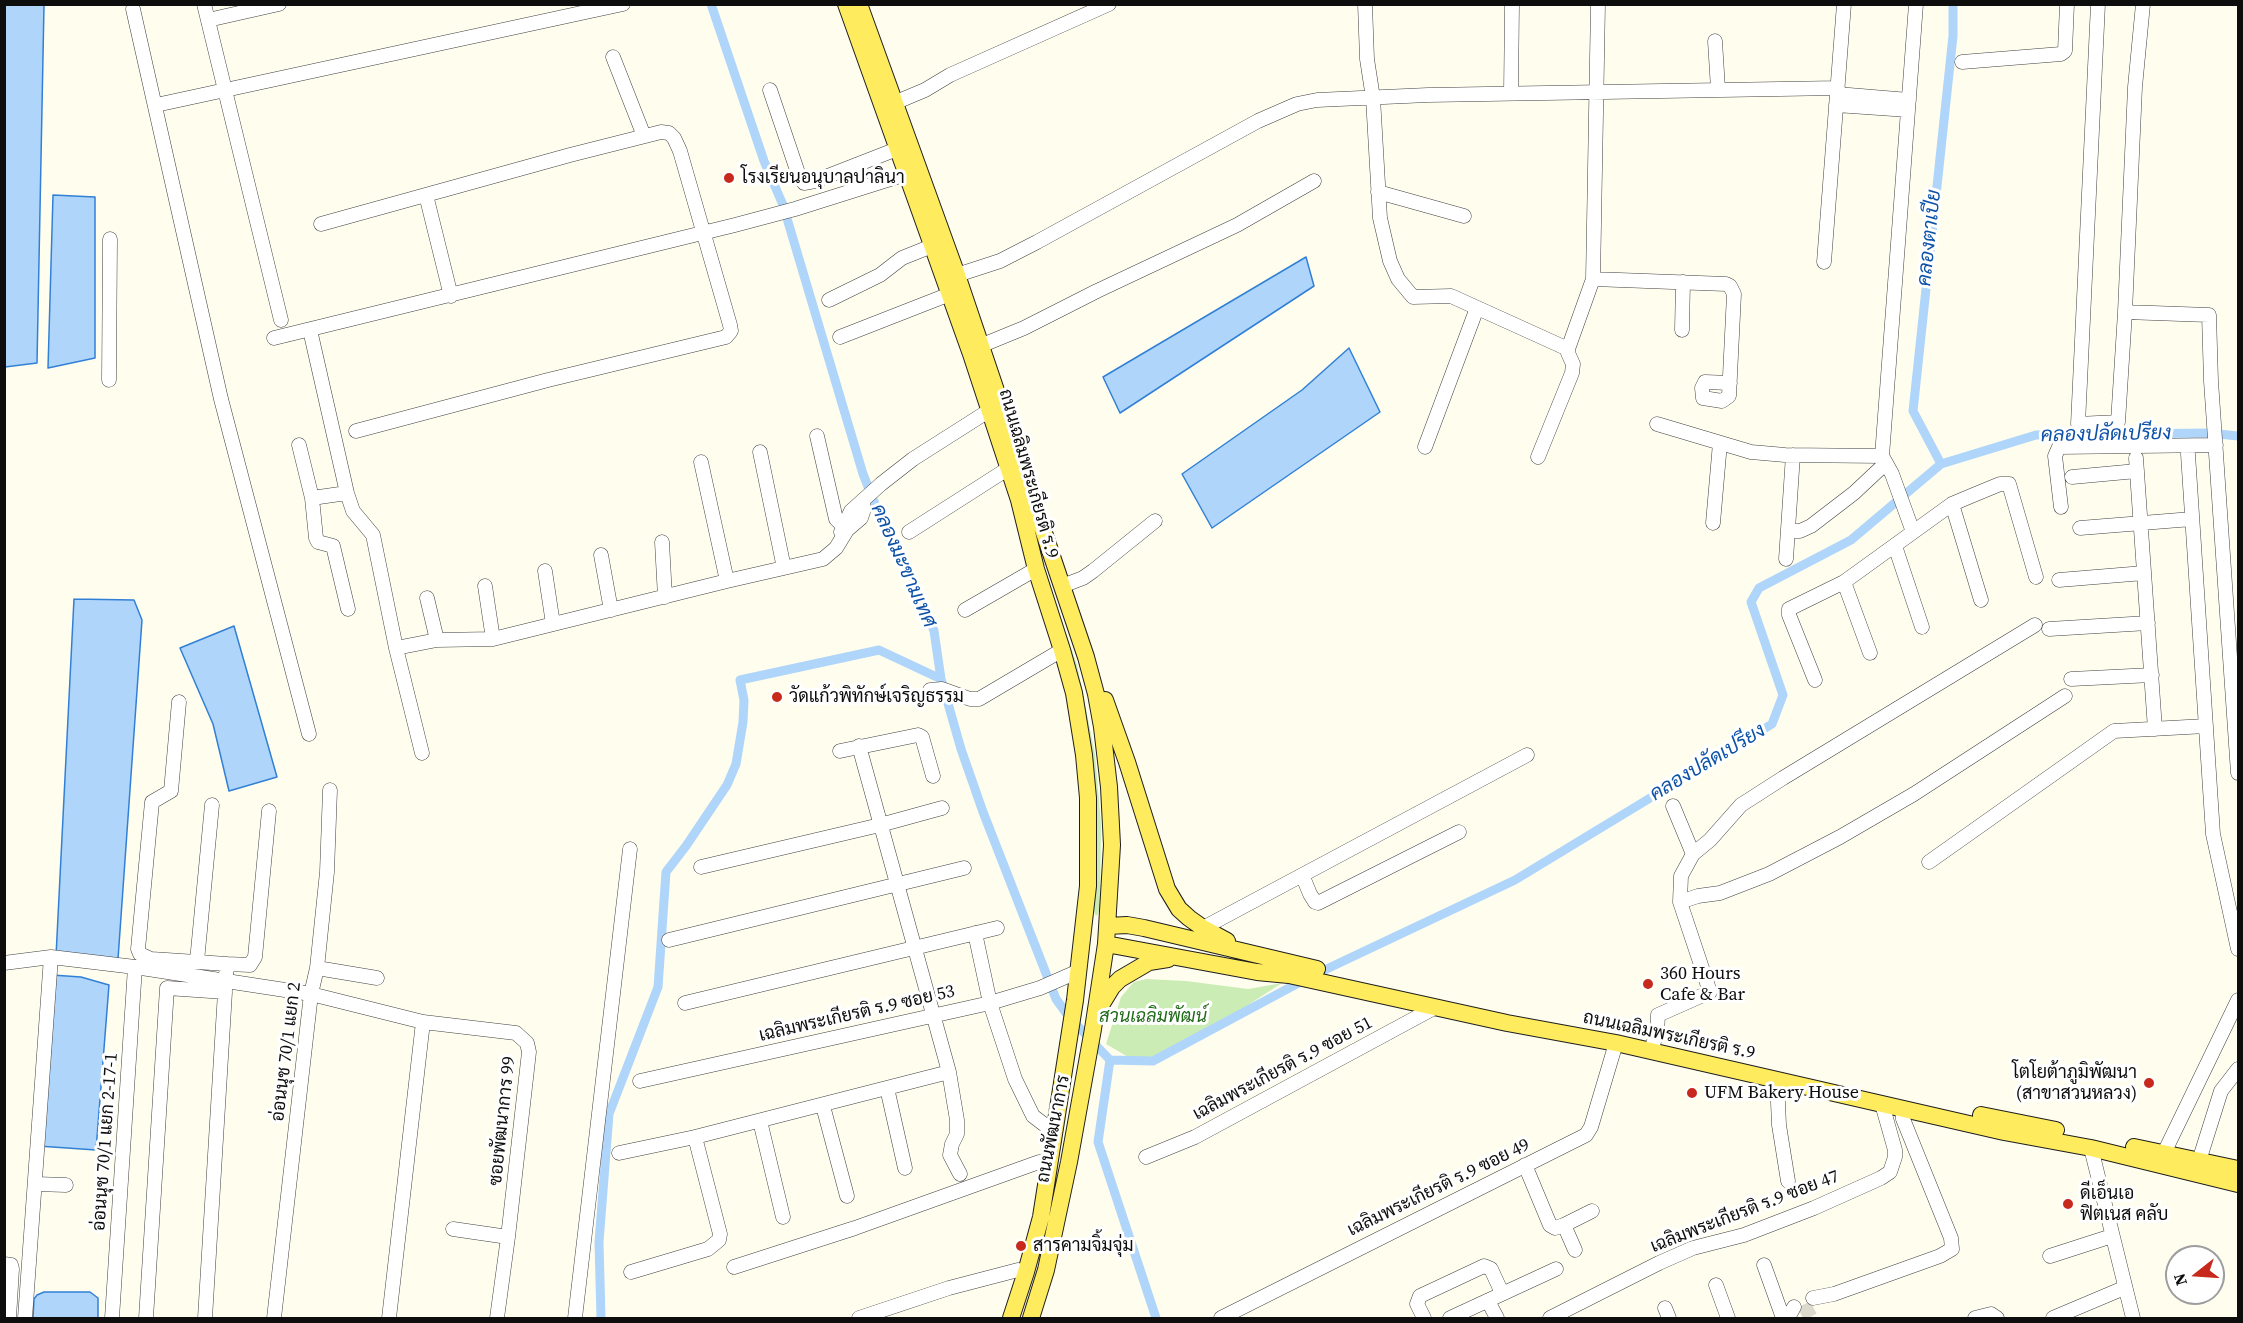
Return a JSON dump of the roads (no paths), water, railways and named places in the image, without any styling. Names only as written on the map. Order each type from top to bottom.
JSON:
[{"type":"main road","name":"ถนนเฉลิมพระเกียรติ ร.9","points":[[846,4],[932,246],[980,346],[1086,657],[1096,694],[1109,787],[1112,845],[1104,936]]},
{"type":"main road","name":"ถนนเฉลิมพระเกียรติ ร.9","points":[[859,4],[894,103],[1019,500],[1036,569],[1074,693],[1084,755],[1088,798],[1089,854],[1086,912],[1078,971]]},
{"type":"main road","points":[[1086,657],[1101,687],[1167,889],[1179,909],[1203,928],[1249,952]]},
{"type":"main road","points":[[1078,971],[1104,936],[1086,912]]},
{"type":"main road","name":"ถนนเฉลิมพระเกียรติ ร.9","points":[[1104,936],[1127,925],[1249,952],[1296,971]]},
{"type":"main road","name":"ถนนเฉลิมพระเกียรติ ร.9","points":[[1104,936],[1175,957],[1296,971],[1653,1044],[2238,1169]]},
{"type":"main road","name":"ถนนพัฒนาการ","points":[[1031,1318],[1048,1259],[1086,1065],[1094,1022],[1104,936]]},
{"type":"main road","points":[[1094,1022],[1112,987],[1120,979],[1149,962],[1175,957]]},
{"type":"main road","name":"ถนนพัฒนาการ","points":[[1011,1318],[1041,1217],[1078,971]]},
{"type":"main road","name":"ถนนเฉลิมพระเกียรติ ร.9","points":[[1346,981],[1434,1008],[1616,1043],[2004,1132],[2091,1148],[2238,1184]]},
{"type":"street","points":[[204,4],[282,320]]},
{"type":"street","points":[[208,20],[279,4]]},
{"type":"street","points":[[156,105],[624,4]]},
{"type":"street","points":[[894,103],[925,90],[950,75],[1109,4]]},
{"type":"street","points":[[1365,4],[1367,59],[1373,98],[1380,219],[1390,261],[1405,290],[1413,297],[1451,296],[1568,349]]},
{"type":"street","points":[[1511,93],[1512,4]]},
{"type":"street","points":[[1538,457],[1572,373],[1573,364],[1568,349],[1593,279],[1598,4]]},
{"type":"street","points":[[1824,262],[1844,4]]},
{"type":"street","points":[[1911,526],[1887,464],[1916,4]]},
{"type":"street","points":[[1962,62],[2061,54],[2065,51],[2067,4]]},
{"type":"street","points":[[2098,4],[2078,424],[2118,422],[2135,87],[2143,4]]},
{"type":"street","points":[[133,9],[221,399],[309,734]]},
{"type":"street","points":[[1715,41],[1718,89]]},
{"type":"street","points":[[614,57],[644,136]]},
{"type":"street","points":[[840,337],[1037,242],[1199,152],[1281,110],[1317,100],[1718,89],[1837,96],[1908,105]]},
{"type":"street","points":[[770,90],[799,176],[804,183],[815,181],[897,149]]},
{"type":"street","points":[[321,224],[644,136],[661,132],[669,133],[680,151],[731,331],[726,337],[548,380],[356,431]]},
{"type":"street","points":[[274,338],[703,233],[795,209],[906,174]]},
{"type":"street","points":[[980,346],[1024,328],[1237,225],[1314,181]]},
{"type":"street","points":[[1378,192],[1464,216]]},
{"type":"street","points":[[426,195],[451,296]]},
{"type":"street","points":[[109,380],[111,239]]},
{"type":"street","points":[[829,300],[880,275],[902,258],[932,246]]},
{"type":"street","points":[[1593,279],[1726,284],[1733,288],[1730,383]]},
{"type":"street","points":[[1682,330],[1683,282]]},
{"type":"street","points":[[1425,447],[1477,308]]},
{"type":"street","points":[[2125,312],[2209,315],[2216,445],[2234,630],[2238,773]]},
{"type":"street","points":[[310,330],[352,511],[373,535],[396,648],[422,753]]},
{"type":"street","points":[[396,648],[437,640],[493,639],[727,580],[823,559],[836,548],[851,511],[881,484],[913,459],[990,410]]},
{"type":"street","points":[[1657,424],[1751,452],[1887,464]]},
{"type":"street","points":[[817,436],[836,519],[845,528]]},
{"type":"street","points":[[1713,523],[1720,443]]},
{"type":"street","points":[[299,445],[312,498],[316,538],[321,543],[330,544],[335,549],[348,609]]},
{"type":"street","points":[[2061,507],[2055,456],[2059,447],[2216,445]]},
{"type":"street","points":[[760,452],[784,568]]},
{"type":"street","points":[[2188,454],[2213,834],[2238,949]]},
{"type":"street","points":[[1786,559],[1789,455]]},
{"type":"street","points":[[701,462],[727,580]]},
{"type":"street","points":[[1788,531],[1800,531],[1811,526],[1887,464]]},
{"type":"street","points":[[2072,477],[2137,464],[2155,729]]},
{"type":"street","points":[[909,532],[1009,468]]},
{"type":"street","points":[[1815,680],[1789,615],[1789,609],[1844,582],[1895,546],[1911,526],[1952,504],[2000,484],[2009,484],[2036,577]]},
{"type":"street","points":[[312,498],[347,493]]},
{"type":"street","points":[[1952,504],[1981,600]]},
{"type":"street","points":[[2080,528],[2192,519]]},
{"type":"street","points":[[1062,586],[1083,578],[1093,571],[1155,520]]},
{"type":"street","points":[[662,542],[665,597]]},
{"type":"street","points":[[1895,546],[1922,627]]},
{"type":"street","points":[[601,555],[610,610]]},
{"type":"street","points":[[965,610],[1036,569]]},
{"type":"street","points":[[545,571],[553,624]]},
{"type":"street","points":[[2059,580],[2144,573]]},
{"type":"street","points":[[1844,582],[1870,653]]},
{"type":"street","points":[[485,586],[493,639]]},
{"type":"street","points":[[427,598],[437,640]]},
{"type":"street","points":[[2049,630],[2148,623]]},
{"type":"street","points":[[1653,1044],[1657,1033],[1658,1015],[1710,992],[1680,902],[1681,876],[1693,854],[1710,840],[1741,805],[2035,626]]},
{"type":"street","points":[[930,690],[942,689],[966,698],[980,699],[1062,650]]},
{"type":"street","points":[[2071,679],[2152,675]]},
{"type":"street","points":[[1680,902],[1698,896],[1720,893],[1750,882],[1840,837],[1914,795],[2065,696]]},
{"type":"street","points":[[179,702],[171,791],[152,802],[138,949],[140,954],[145,958],[250,965],[255,957],[269,811]]},
{"type":"street","points":[[1929,862],[2114,732],[2206,726]]},
{"type":"street","points":[[840,751],[918,735],[922,737],[933,776]]},
{"type":"street","points":[[859,746],[949,1072],[957,1120],[957,1134],[950,1155],[960,1174]]},
{"type":"street","points":[[1203,928],[1303,877],[1386,829],[1527,755]]},
{"type":"street","name":"อ่อนนุช 70/1 แยก 2","points":[[274,1318],[310,994],[317,968],[327,872],[330,790]]},
{"type":"street","points":[[197,960],[212,805]]},
{"type":"street","points":[[1673,806],[1693,854]]},
{"type":"street","points":[[701,867],[942,808]]},
{"type":"street","points":[[1303,877],[1310,894],[1318,903],[1459,832]]},
{"type":"street","points":[[575,1318],[630,849]]},
{"type":"street","points":[[669,940],[898,886],[964,868]]},
{"type":"street","points":[[685,1003],[997,928]]},
{"type":"street","points":[[975,933],[990,1003],[1015,1079],[1033,1116],[1054,1132]]},
{"type":"street","points":[[4,963],[51,957],[135,967],[226,987]]},
{"type":"street","points":[[25,1318],[51,957]]},
{"type":"street","points":[[205,1318],[227,964]]},
{"type":"street","name":"อ่อนนุช 70/1 แยก 2-17-1","points":[[112,1318],[135,967]]},
{"type":"street","points":[[317,968],[377,978]]},
{"type":"street","name":"เฉลิมพระเกียรติ ร.9 ซอย 53","points":[[640,1081],[990,1003],[1040,988],[1078,971]]},
{"type":"street","points":[[146,1318],[167,988],[226,987]]},
{"type":"street","name":"ซอยพัฒนาการ 99","points":[[226,987],[310,994],[423,1022],[516,1033],[527,1043],[530,1052],[497,1318]]},
{"type":"street","points":[[2164,1153],[2238,1000]]},
{"type":"street","name":"เฉลิมพระเกียรติ ร.9 ซอย 51","points":[[1146,1157],[1195,1137],[1434,1008]]},
{"type":"street","points":[[389,1318],[423,1022]]},
{"type":"street","name":"เฉลิมพระเกียรติ ร.9 ซอย 49","points":[[1221,1318],[1586,1135],[1591,1127],[1616,1043]]},
{"type":"street","points":[[2199,1161],[2221,1091],[2238,1070]]},
{"type":"street","points":[[619,1153],[824,1106],[949,1072]]},
{"type":"street","points":[[1777,1080],[1779,1125],[1788,1181]]},
{"type":"street","points":[[887,1088],[905,1168]]},
{"type":"street","name":"เฉลิมพระเกียรติ ร.9 ซอย 47","points":[[1550,1318],[1693,1248],[1744,1235],[1814,1208],[1881,1178],[1890,1172],[1895,1158],[1895,1150],[1882,1104]]},
{"type":"street","points":[[824,1106],[847,1196]]},
{"type":"street","points":[[1814,1302],[1952,1250],[1951,1238],[1903,1119],[1902,1108]]},
{"type":"street","points":[[760,1121],[783,1216]]},
{"type":"street","points":[[631,1272],[708,1249],[719,1240],[720,1234],[695,1137]]},
{"type":"street","points":[[2091,1148],[2133,1318]]},
{"type":"street","points":[[734,1267],[855,1228],[1039,1162],[1049,1163]]},
{"type":"street","points":[[1525,1165],[1550,1225],[1555,1228],[1592,1211]]},
{"type":"street","points":[[36,1184],[66,1185]]},
{"type":"street","points":[[1564,1225],[1575,1250]]},
{"type":"street","points":[[453,1229],[508,1237]]},
{"type":"street","points":[[2050,1256],[2112,1236]]},
{"type":"street","points":[[4,1264],[11,1265],[12,1269],[9,1318]]},
{"type":"street","points":[[1764,1265],[1783,1318]]},
{"type":"street","points":[[1424,1318],[1417,1304],[1420,1296],[1484,1266],[1491,1269],[1502,1293]]},
{"type":"street","points":[[1450,1318],[1556,1269]]},
{"type":"street","points":[[859,1318],[949,1288],[1018,1270],[1026,1272]]},
{"type":"street","points":[[1716,1285],[1728,1318]]},
{"type":"street","points":[[2053,1318],[2124,1288]]},
{"type":"street","points":[[1488,1300],[1497,1318]]},
{"type":"street","points":[[1975,1318],[1991,1314],[1997,1318]]},
{"type":"water","points":[[4,5],[44,5],[37,363],[5,367]]},
{"type":"water","points":[[53,195],[95,197],[95,358],[48,368]]},
{"type":"water","points":[[1306,257],[1314,286],[1120,413],[1103,377]]},
{"type":"water","points":[[1349,348],[1380,412],[1212,528],[1182,474],[1302,390]]},
{"type":"water","points":[[74,599],[134,600],[142,620],[118,959],[56,956]]},
{"type":"water","points":[[234,626],[277,777],[229,791],[213,724],[180,648]]},
{"type":"water","points":[[52,975],[81,977],[109,985],[96,1150],[38,1146]]},
{"type":"water","points":[[44,1292],[90,1292],[98,1298],[98,1318],[33,1318],[34,1299]]},
{"type":"waterway","name":"คลองมะขามเทศ","points":[[711,4],[764,161],[783,205],[863,474],[887,534],[912,575],[934,631],[941,679],[961,749],[983,812],[1056,999],[1069,1017],[1110,1060]]},
{"type":"waterway","name":"คลองตาเปีย","points":[[1941,464],[1913,411],[1953,36],[1953,4]]},
{"type":"waterway","name":"คลองปลัดเปรียง","points":[[1316,974],[1515,880],[1772,724],[1783,695],[1751,602],[1759,588],[1851,540],[1941,464],[2036,435],[2209,433],[2238,436]]},
{"type":"waterway","points":[[601,1318],[599,1242],[609,1114],[658,987],[666,872],[727,785],[736,764],[743,722],[744,700],[740,680],[879,650],[941,679]]},
{"type":"waterway","name":"คลองปลัดเปรียง","points":[[1110,1060],[1153,1061],[1304,980]]},
{"type":"waterway","name":"คลองมะขามเทศ","points":[[1110,1060],[1098,1142],[1156,1318]]},
{"type":"tunnel","points":[[1801,1314],[1816,1306]]},
{"type":"place","name":"โรงเรียนอนุบาลปาลินา","points":[[729,178]]},
{"type":"place","name":"วัดแก้วพิทักษ์เจริญธรรม","points":[[777,697]]},
{"type":"place","name":"360 Hours Cafe & Bar","points":[[1648,984]]},
{"type":"place","name":"โตโยต้าภูมิพัฒนา (สาขาสวนหลวง)","points":[[2149,1083]]},
{"type":"place","name":"UFM Bakery House","points":[[1692,1093]]},
{"type":"place","name":"ดีเอ็นเอ ฟิตเนส คลับ","points":[[2068,1204]]},
{"type":"place","name":"สารคามจิ้มจุ่ม","points":[[1021,1246]]},
{"type":"park label","name":"สวนเฉลิมพัฒน์","points":[[1153,1017]]}]
